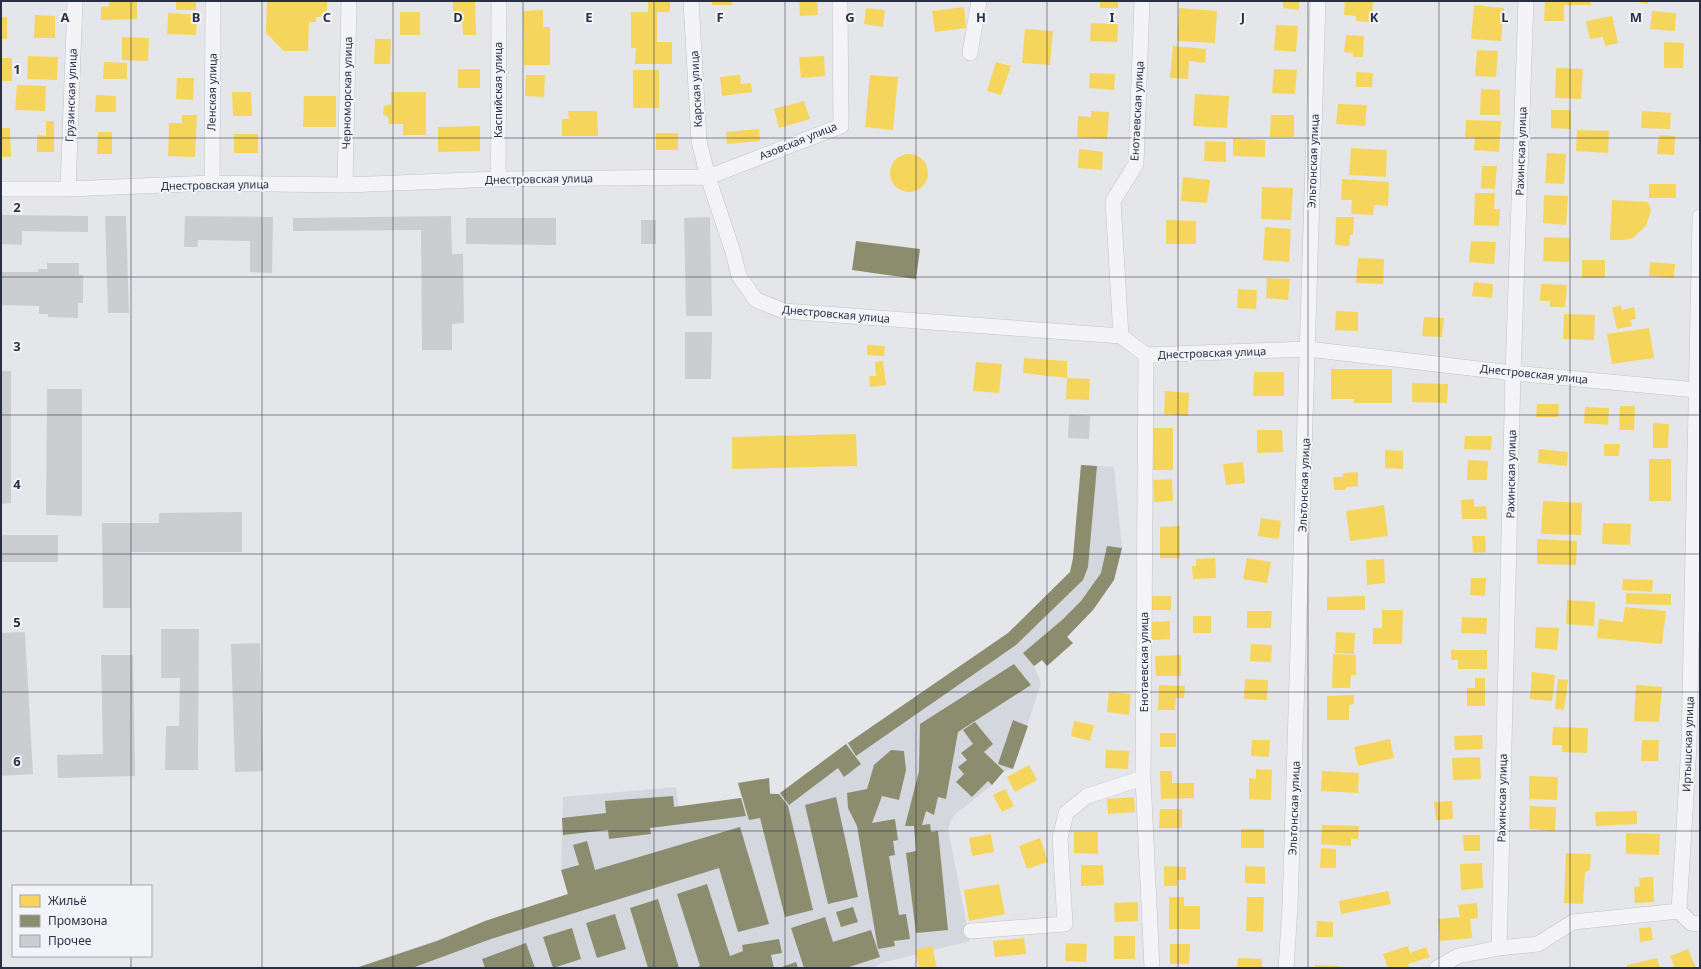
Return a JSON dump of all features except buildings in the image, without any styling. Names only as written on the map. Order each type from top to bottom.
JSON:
[{"type":"street","name":"Грузинская улица","points":[[68,189],[75,1]]},
{"type":"street","name":"Ленская улица","points":[[212,183],[213,1]]},
{"type":"street","name":"Черноморская улица","points":[[345,185],[349,1]]},
{"type":"street","name":"Каспийская улица","points":[[498,179],[499,1]]},
{"type":"street","name":"Карская улица","points":[[691,1],[699,141],[708,177]]},
{"type":"street","name":"Азовская улица","points":[[708,177],[841,126],[840,1]]},
{"type":"street","points":[[970,53],[979,1]]},
{"type":"street","name":"Енотаевская улица","points":[[1121,336],[1113,201],[1136,164],[1142,1]]},
{"type":"street","name":"Эльтонская улица","points":[[1286,968],[1290,907],[1318,1]]},
{"type":"street","name":"Рахинская улица","points":[[1499,948],[1513,373],[1526,1]]},
{"type":"street","name":"Днестровская улица","points":[[1,189],[68,189],[212,183],[345,185],[498,179],[708,177],[733,252],[739,276],[756,300],[784,311],[1121,336],[1146,355],[1308,349],[1513,373],[1698,390]]},
{"type":"street","name":"Иртышская улица","points":[[1679,911],[1694,745],[1700,218]]},
{"type":"street","name":"Енотаевская улица","points":[[1146,355],[1143,778],[1152,968]]},
{"type":"street","points":[[971,931],[1065,924],[1060,838],[1066,813],[1087,796],[1143,778]]},
{"type":"street","points":[[1437,968],[1458,956],[1499,948],[1538,944],[1573,922],[1679,911],[1691,923],[1700,924]]},
{"type":"shaded area","points":[[1081,465],[1114,467],[1122,548],[1114,580],[1093,610],[1067,636],[1073,643],[1047,666],[1042,660],[1034,666],[1041,683],[1013,769],[1004,771],[992,785],[953,816],[948,829],[970,941],[881,963],[874,968],[355,968],[568,895],[561,870],[563,797],[676,787],[679,806],[741,798],[738,783],[769,778],[770,792],[779,794],[846,744],[1008,633],[1070,572],[1073,558]]}]
